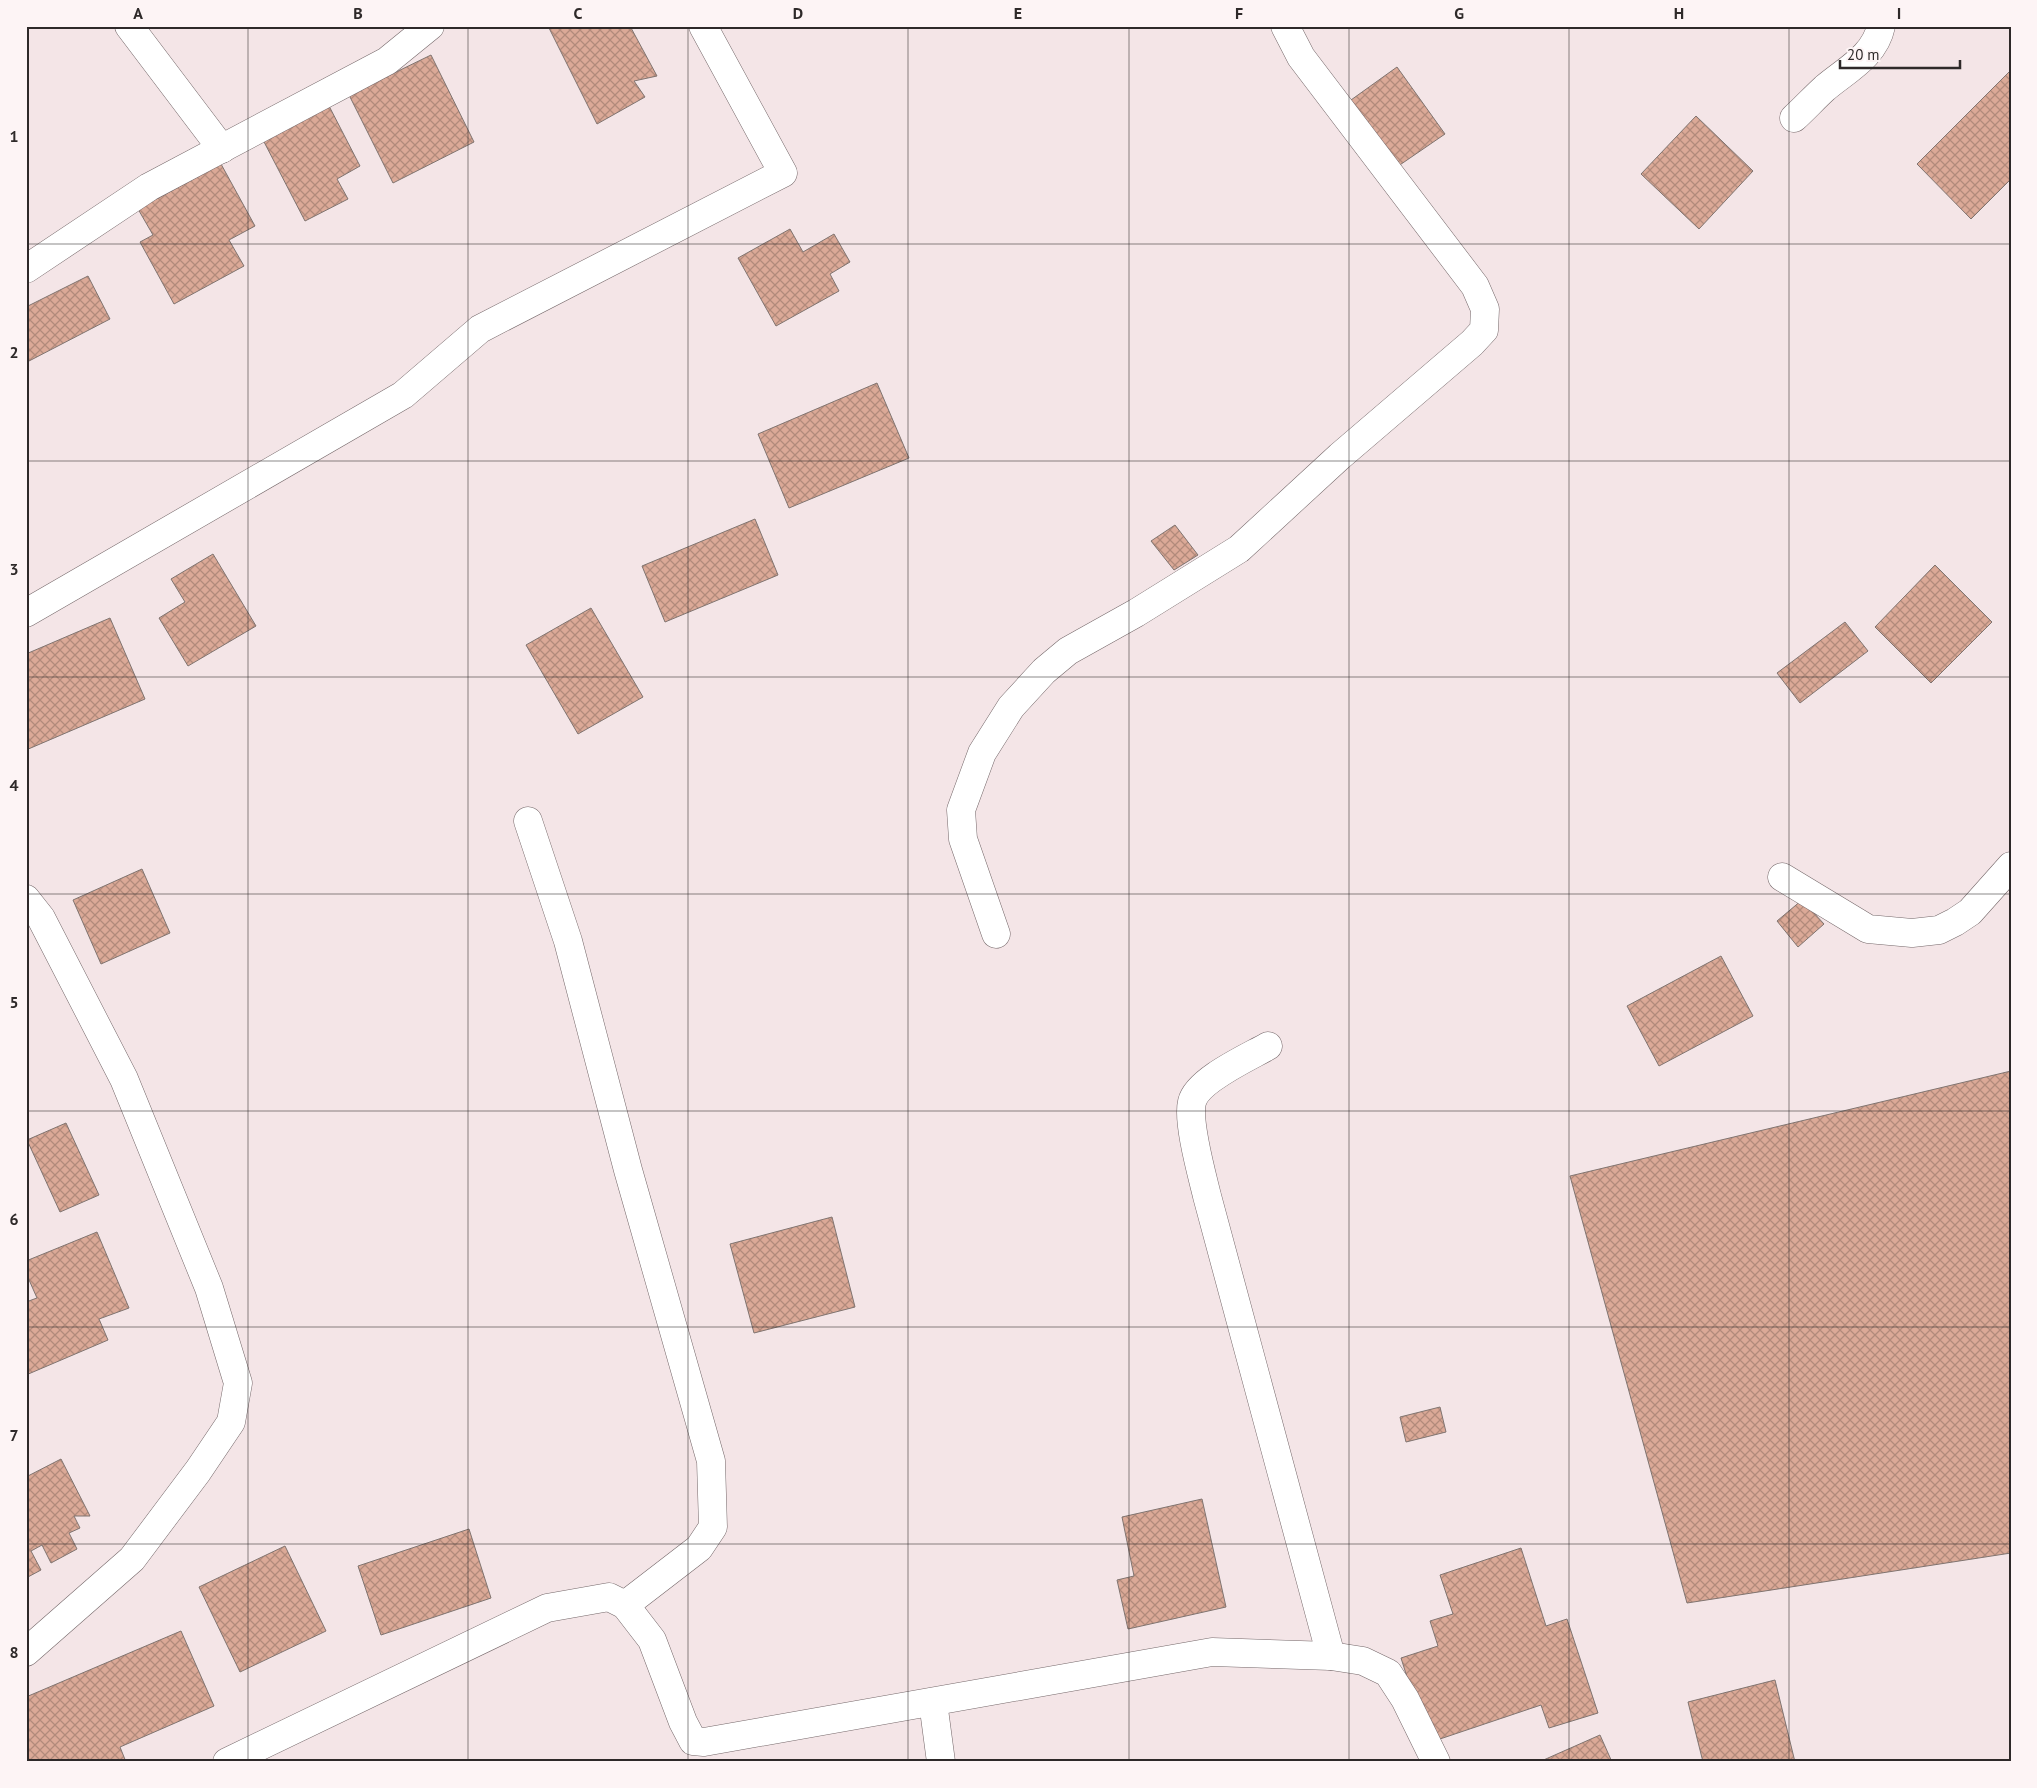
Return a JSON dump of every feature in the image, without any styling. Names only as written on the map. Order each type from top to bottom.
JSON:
[{"type":"street","points":[[129,26],[222,149]]},
{"type":"street","points":[[26,269],[149,187],[387,61],[430,26]]},
{"type":"street","points":[[26,614],[402,395],[480,329],[783,173],[704,26]]},
{"type":"street","points":[[996,934],[963,839],[961,810],[982,754],[1011,707],[1044,671],[1068,651],[1152,603],[1239,549],[1340,456],[1484,330],[1486,309],[1475,286],[1301,57],[1285,26]]},
{"type":"street","points":[[1794,118],[1825,88],[1866,55],[1875,42],[1881,26]]},
{"type":"street","points":[[528,821],[568,941],[628,1170],[711,1461],[712,1527],[699,1548],[625,1605]]},
{"type":"street","points":[[1782,877],[1868,929],[1912,933],[1939,930],[1970,912],[2011,866]]},
{"type":"street","points":[[26,899],[41,918],[124,1079],[209,1288],[238,1383],[231,1422],[198,1471],[132,1559],[26,1652]]},
{"type":"street","points":[[1268,1046],[1218,1075],[1202,1088],[1192,1102],[1192,1123],[1207,1196],[1331,1656]]},
{"type":"street","points":[[227,1762],[547,1608],[609,1597],[625,1605],[652,1640],[683,1722],[693,1742],[704,1742],[1212,1652],[1331,1656],[1363,1661],[1388,1673],[1405,1699],[1436,1762]]},
{"type":"street","points":[[933,1702],[941,1762]]},
{"type":"building","points":[[548,26],[630,26],[657,76],[634,81],[645,97],[597,124]]},
{"type":"building","points":[[431,55],[474,142],[393,183],[349,95]]},
{"type":"building","points":[[1397,67],[1445,134],[1391,171],[1344,105]]},
{"type":"building","points":[[2011,70],[2011,179],[1971,219],[1917,164]]},
{"type":"building","points":[[328,104],[360,166],[337,179],[348,199],[305,221],[262,138]]},
{"type":"building","points":[[1696,116],[1753,171],[1699,229],[1641,174]]},
{"type":"building","points":[[221,164],[255,226],[229,240],[244,266],[174,304],[140,242],[153,235],[138,209]]},
{"type":"building","points":[[790,229],[803,252],[834,234],[850,262],[830,274],[839,291],[776,326],[738,258]]},
{"type":"building","points":[[88,276],[110,319],[29,361],[26,356],[26,307]]},
{"type":"building","points":[[877,383],[909,458],[789,508],[758,434]]},
{"type":"building","points":[[755,519],[778,575],[665,622],[642,566]]},
{"type":"building","points":[[1175,525],[1198,555],[1174,570],[1151,541]]},
{"type":"building","points":[[213,554],[256,626],[188,666],[159,618],[185,602],[171,579]]},
{"type":"building","points":[[1935,565],[1992,622],[1931,683],[1875,627]]},
{"type":"building","points":[[591,608],[643,697],[578,734],[526,645]]},
{"type":"building","points":[[110,618],[145,699],[26,750],[26,654]]},
{"type":"building","points":[[1845,622],[1868,651],[1800,703],[1777,673]]},
{"type":"building","points":[[142,869],[170,933],[101,964],[73,900]]},
{"type":"building","points":[[1802,900],[1824,924],[1798,947],[1777,921]]},
{"type":"building","points":[[1721,956],[1753,1016],[1659,1066],[1627,1006]]},
{"type":"building","points":[[2011,1071],[2011,1553],[1687,1603],[1570,1176]]},
{"type":"building","points":[[66,1123],[99,1195],[60,1212],[27,1140]]},
{"type":"building","points":[[832,1217],[855,1307],[754,1333],[730,1244]]},
{"type":"building","points":[[97,1232],[129,1308],[99,1319],[108,1340],[26,1375],[26,1302],[37,1298],[26,1273],[26,1261]]},
{"type":"building","points":[[1440,1407],[1446,1432],[1406,1442],[1400,1417]]},
{"type":"building","points":[[61,1459],[90,1516],[74,1516],[80,1528],[69,1533],[77,1549],[51,1563],[42,1545],[31,1551],[41,1570],[26,1578],[26,1477]]},
{"type":"building","points":[[1202,1499],[1226,1607],[1128,1629],[1117,1580],[1134,1576],[1122,1517]]},
{"type":"building","points":[[469,1529],[491,1598],[381,1635],[358,1566]]},
{"type":"building","points":[[285,1546],[326,1631],[240,1672],[199,1587]]},
{"type":"building","points":[[1521,1548],[1546,1626],[1567,1619],[1598,1713],[1549,1728],[1541,1705],[1428,1743],[1401,1658],[1438,1646],[1430,1621],[1453,1614],[1440,1575]]},
{"type":"building","points":[[181,1631],[214,1706],[120,1747],[126,1762],[26,1762],[26,1697]]},
{"type":"building","points":[[1775,1680],[1795,1762],[1703,1762],[1688,1702]]},
{"type":"building","points":[[1600,1735],[1612,1762],[1539,1762]]}]
